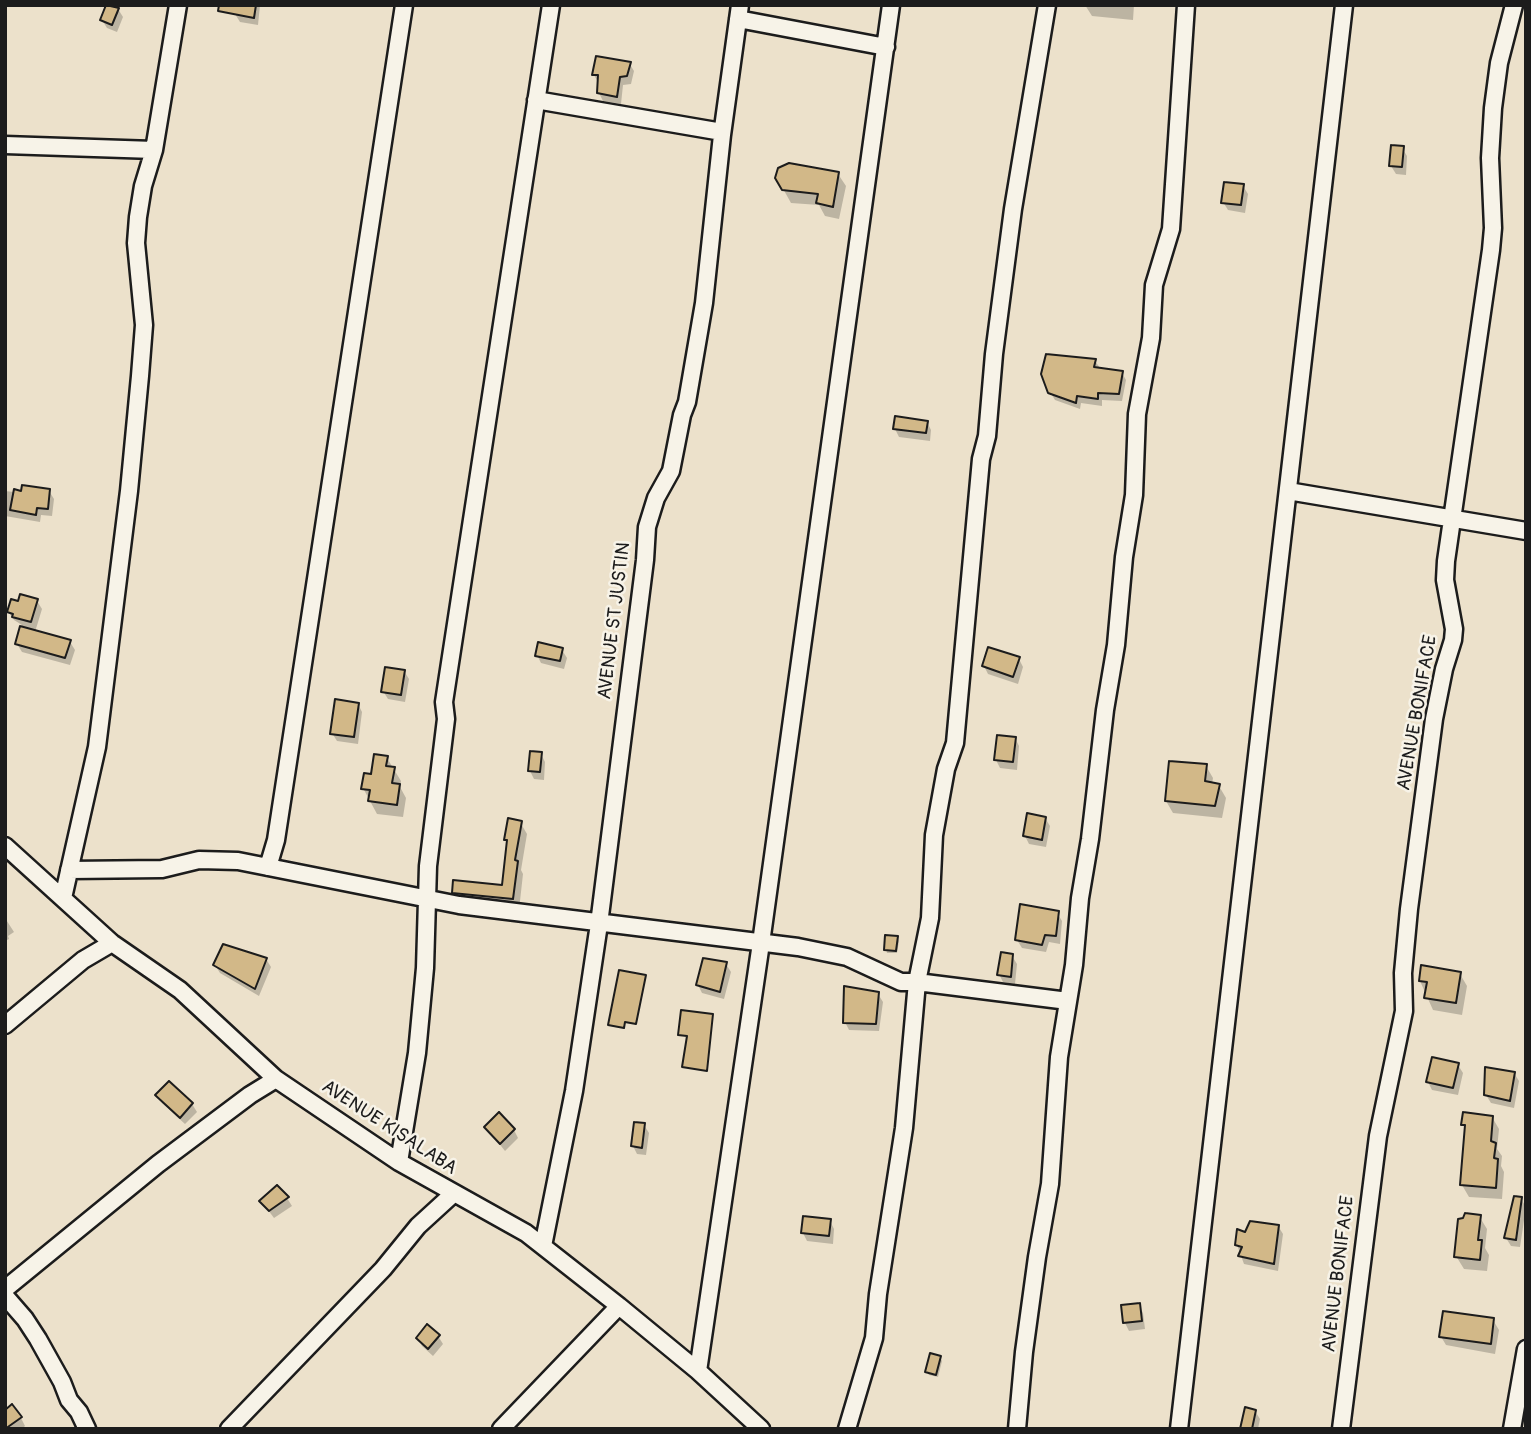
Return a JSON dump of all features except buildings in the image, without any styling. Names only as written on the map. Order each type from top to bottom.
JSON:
[{"type":"street","points":[[63,898],[97,747],[129,491],[144,325],[136,243],[143,186],[154,150],[178,5]]},
{"type":"street","points":[[268,867],[276,840],[404,5]]},
{"type":"street","points":[[399,1162],[417,1053],[427,940],[428,866],[446,719],[443,702],[551,5]]},
{"type":"street","points":[[698,1371],[761,943],[891,5]]},
{"type":"street","points":[[847,1429],[874,1338],[878,1294],[904,1128],[917,982],[930,918],[934,835],[946,769],[955,743],[981,458],[987,436],[994,354],[1013,209],[1047,5]]},
{"type":"street","points":[[1017,1429],[1024,1352],[1050,1184],[1054,1115],[1134,495],[1137,414],[1150,338],[1154,285],[1171,229],[1186,5]]},
{"type":"street","points":[[1179,1429],[1344,5]]},
{"type":"street","name":"AVENUE BONIFACE","points":[[1340,1429],[1378,1136],[1404,1011],[1403,973],[1409,909],[1434,719],[1453,640],[1454,629],[1445,580],[1492,239],[1490,158],[1493,108],[1499,63],[1514,5]]},
{"type":"street","points":[[739,12],[886,47]]},
{"type":"street","name":"AVENUE ST JUSTIN","points":[[543,1246],[574,1091],[599,924],[647,527],[656,498],[671,471],[687,402],[704,303],[722,132],[739,12]]},
{"type":"street","points":[[537,100],[722,132]]},
{"type":"street","points":[[5,145],[154,150]]},
{"type":"street","points":[[1288,491],[1526,531]]},
{"type":"street","name":"AVENUE KISALABA","points":[[5,846],[112,943],[180,990],[276,1079],[399,1162],[543,1246],[698,1371],[761,1429]]},
{"type":"street","points":[[69,870],[162,869],[199,860],[238,861],[427,898],[599,924],[798,947],[847,957],[901,982],[1068,1001]]},
{"type":"street","points":[[5,1025],[82,960],[112,943]]},
{"type":"street","points":[[5,1289],[158,1164],[250,1095],[276,1079]]},
{"type":"street","points":[[229,1429],[383,1269],[418,1226],[453,1194]]},
{"type":"street","points":[[5,1296],[38,1339],[69,1400],[88,1429]]},
{"type":"street","points":[[501,1429],[620,1306]]},
{"type":"street","points":[[1512,1429],[1526,1349]]}]
